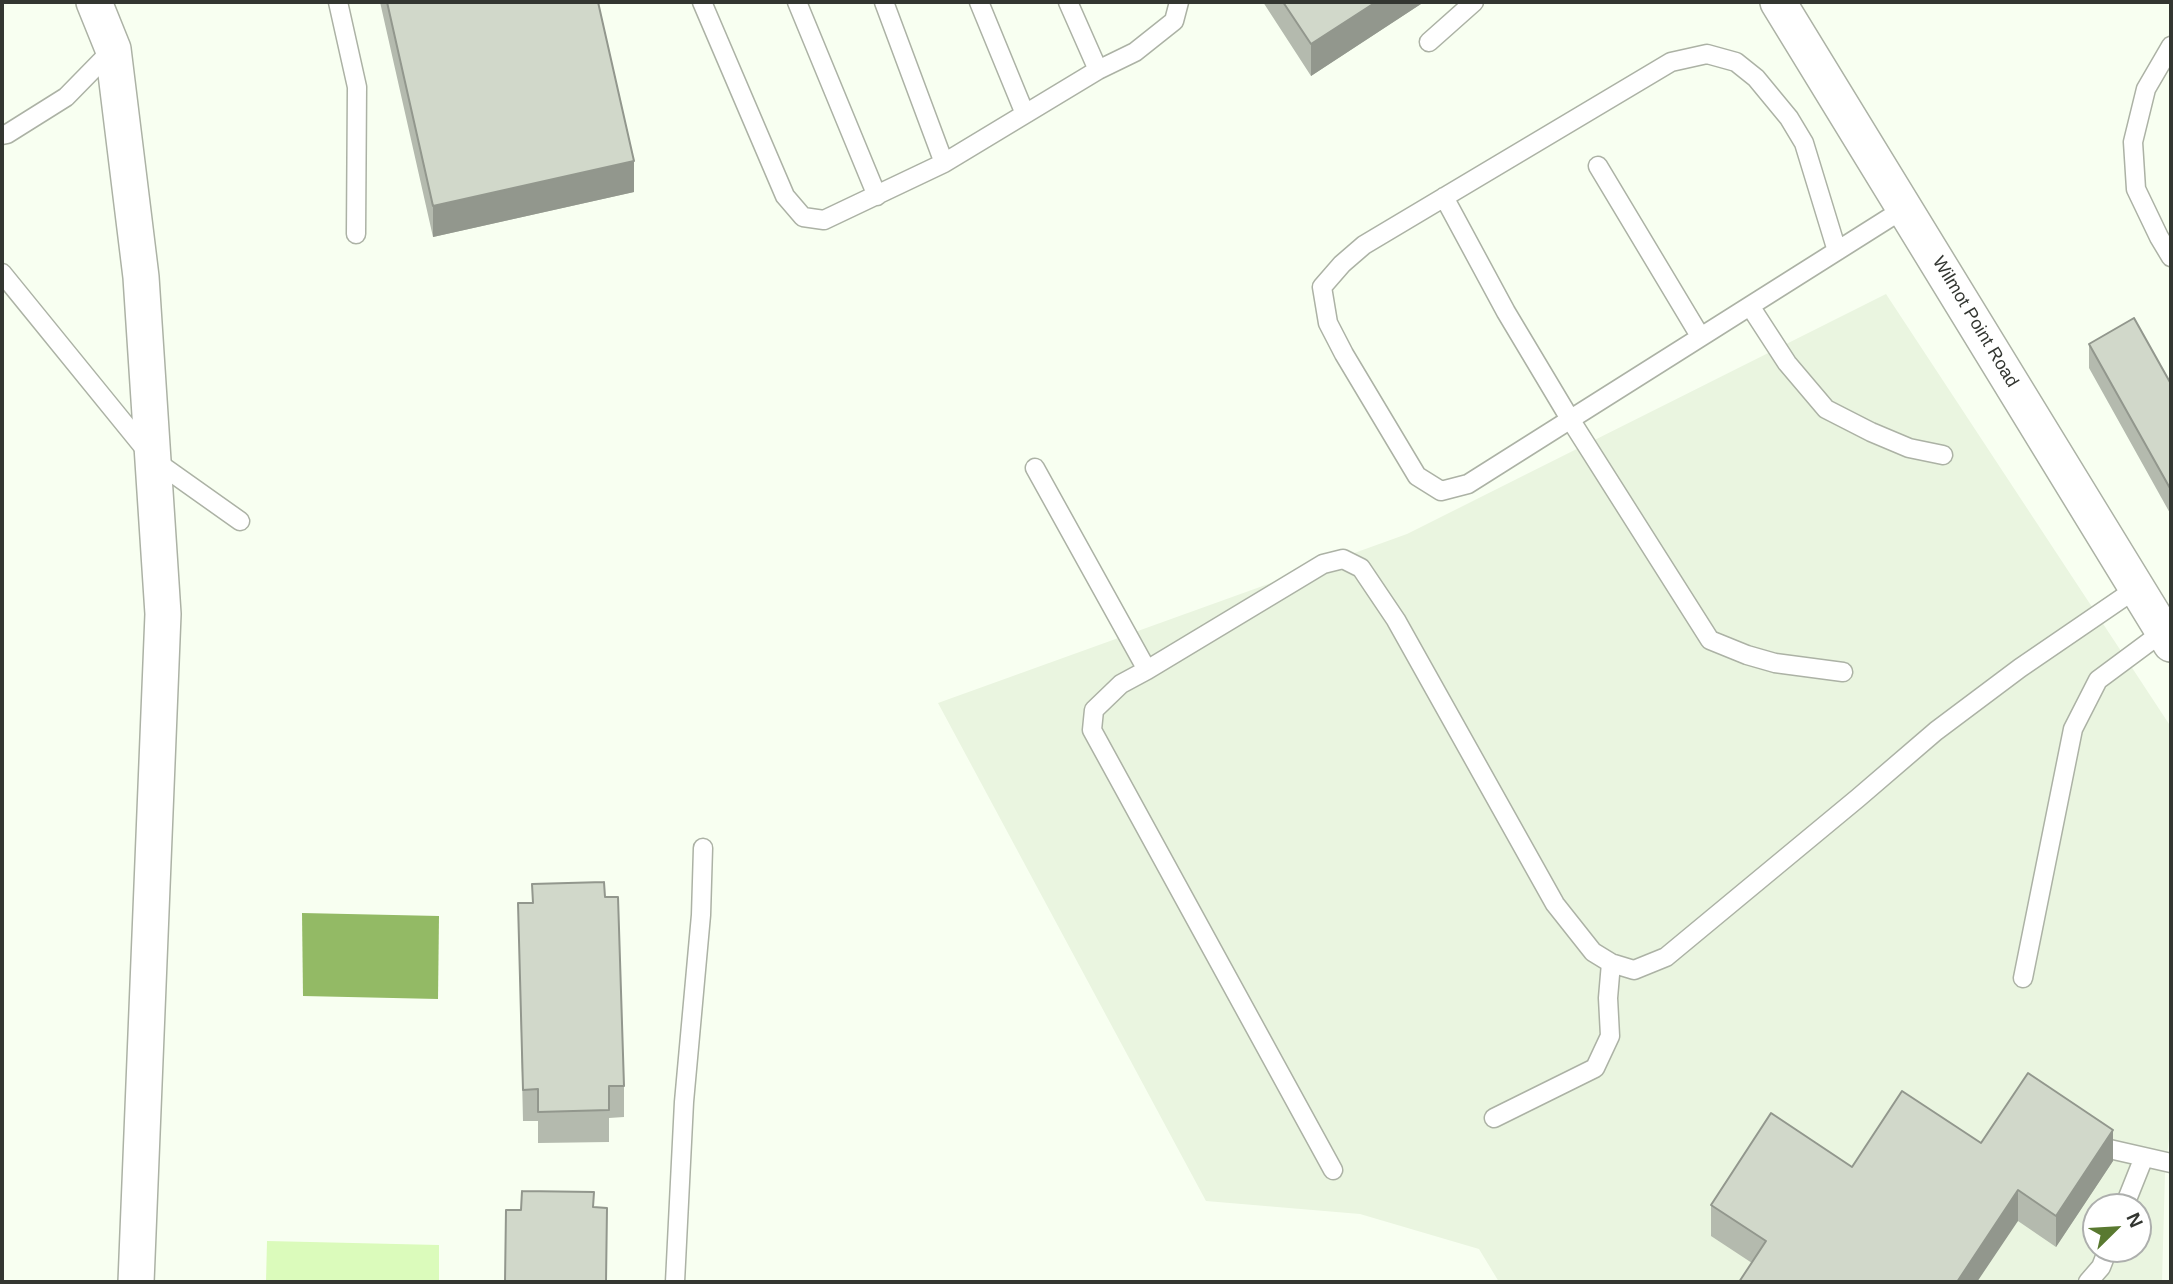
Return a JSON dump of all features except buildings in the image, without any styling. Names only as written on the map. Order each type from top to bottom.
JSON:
[{"type":"street","points":[[93,2],[113,49],[141,277],[163,614],[136,1282]]},
{"type":"street","name":"Wilmot Point Road","points":[[1778,2],[2167,638]]},
{"type":"lane","points":[[338,2],[357,87],[356,234]]},
{"type":"lane","points":[[702,2],[785,196],[803,217],[824,220],[944,163],[1098,71],[1135,52],[1153,40],[1174,20],[1179,2]]},
{"type":"lane","points":[[797,2],[877,195]]},
{"type":"lane","points":[[884,2],[944,163]]},
{"type":"lane","points":[[979,2],[1025,114]]},
{"type":"lane","points":[[1068,2],[1098,71]]},
{"type":"lane","points":[[1429,42],[1474,2]]},
{"type":"lane","points":[[2171,46],[2146,89],[2133,142],[2136,189],[2171,257]]},
{"type":"lane","points":[[2,135],[66,97],[113,49]]},
{"type":"lane","points":[[1837,251],[1804,143],[1789,118],[1756,78],[1736,62],[1707,54],[1671,62],[1364,245],[1342,264],[1322,287],[1328,323],[1344,354],[1416,476],[1441,491],[1468,484],[1570,419],[1750,306],[1837,251],[1905,208]]},
{"type":"lane","points":[[1598,166],[1700,337]]},
{"type":"lane","points":[[1444,197],[1506,312],[1570,419],[1710,640],[1774,663],[1843,672]]},
{"type":"lane","points":[[2,273],[154,460],[240,522]]},
{"type":"lane","points":[[1750,306],[1787,363],[1826,409],[1909,448],[1943,455]]},
{"type":"lane","points":[[1035,468],[1147,670]]},
{"type":"lane","points":[[1333,1170],[1092,730],[1094,710],[1121,684],[1323,564],[1343,559],[1361,568],[1396,620],[1555,904],[1594,952],[1611,963],[1634,970],[1665,957],[1936,731],[2031,660],[2137,587]]},
{"type":"lane","points":[[2023,978],[2073,729],[2098,680],[2167,638]]},
{"type":"lane","points":[[675,1282],[684,1102],[701,915],[703,848]]},
{"type":"lane","points":[[1494,1118],[1595,1068],[1610,1036],[1608,998],[1611,963]]},
{"type":"lane","points":[[2105,1148],[2171,1163]]},
{"type":"lane","points":[[2130,1193],[2144,1157]]},
{"type":"lane","points":[[2088,1282],[2103,1263]]},
{"type":"shaded area","points":[[1886,294],[2171,727],[2171,1122],[2165,1172],[2162,1282],[1499,1282],[1479,1249],[1360,1214],[1206,1201],[938,703],[1407,534]]},
{"type":"shaded area","points":[[302,913],[439,916],[438,999],[303,996]]},
{"type":"shaded area","points":[[267,1241],[439,1245],[439,1282],[266,1282]]}]
